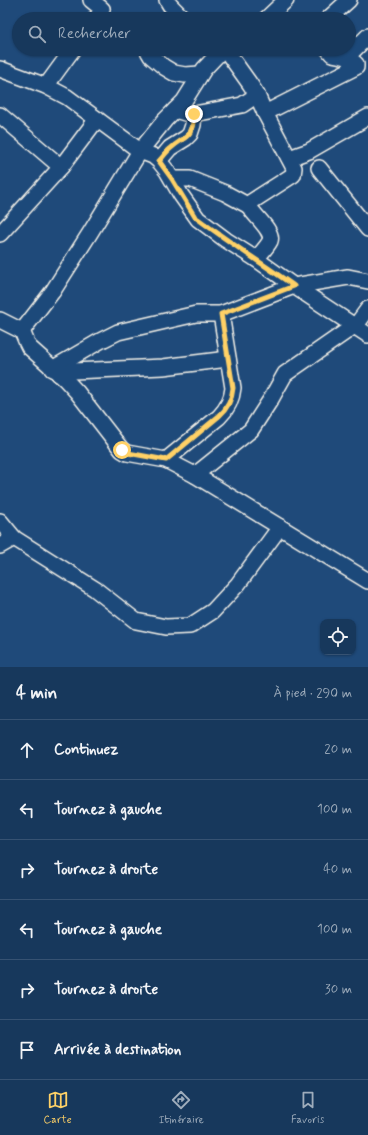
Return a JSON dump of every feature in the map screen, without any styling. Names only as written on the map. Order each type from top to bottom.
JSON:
[{"type":"street","points":[[91,0],[102,9],[102,12]]},
{"type":"street","points":[[167,0],[177,12]]},
{"type":"street","points":[[273,12],[286,0]]},
{"type":"street","points":[[336,12],[349,0]]},
{"type":"street","points":[[356,47],[368,36]]},
{"type":"street","points":[[46,86],[68,56]]},
{"type":"street","points":[[150,56],[174,73],[185,75],[200,74]]},
{"type":"street","points":[[22,331],[54,291],[140,151],[165,120],[184,101],[200,74],[215,56]]},
{"type":"street","points":[[226,56],[243,73],[257,95],[294,168],[293,175],[251,202],[249,206]]},
{"type":"street","points":[[265,113],[356,67],[356,64],[346,56]]},
{"type":"street","points":[[0,69],[46,86],[67,97],[140,151],[153,156],[159,161],[172,179],[198,219],[294,286],[362,329]]},
{"type":"street","points":[[175,110],[194,114],[242,105],[257,95]]},
{"type":"street","points":[[159,161],[170,148],[190,134],[194,114]]},
{"type":"street","points":[[0,115],[61,167]]},
{"type":"street","points":[[289,158],[309,151],[368,117]]},
{"type":"street","points":[[0,234],[61,167],[97,119]]},
{"type":"street","points":[[319,168],[367,224]]},
{"type":"street","points":[[172,179],[190,179],[249,206],[266,228],[270,236],[270,240],[256,259]]},
{"type":"street","points":[[56,372],[100,341],[118,332],[196,314],[221,314],[294,286],[348,277],[368,281]]},
{"type":"street","points":[[362,329],[357,324],[368,309]]},
{"type":"street","points":[[166,460],[224,412],[233,396],[221,314]]},
{"type":"street","points":[[0,320],[22,331],[29,347],[77,392],[122,450],[128,453],[166,460],[195,474],[368,581]]},
{"type":"street","points":[[195,474],[251,430],[271,400],[285,374],[362,329]]},
{"type":"street","points":[[56,372],[175,366],[228,359]]},
{"type":"street","points":[[0,521],[14,538],[95,589],[136,621],[166,627],[190,626],[213,611],[238,584],[280,527]]},
{"type":"street","points":[[0,546],[14,538]]},
{"type":"route","points":[[122,450],[128,453],[166,460],[224,412],[233,396],[233,388],[221,314],[294,286],[195,217],[167,171],[159,161],[170,148],[190,134],[194,114]]}]
